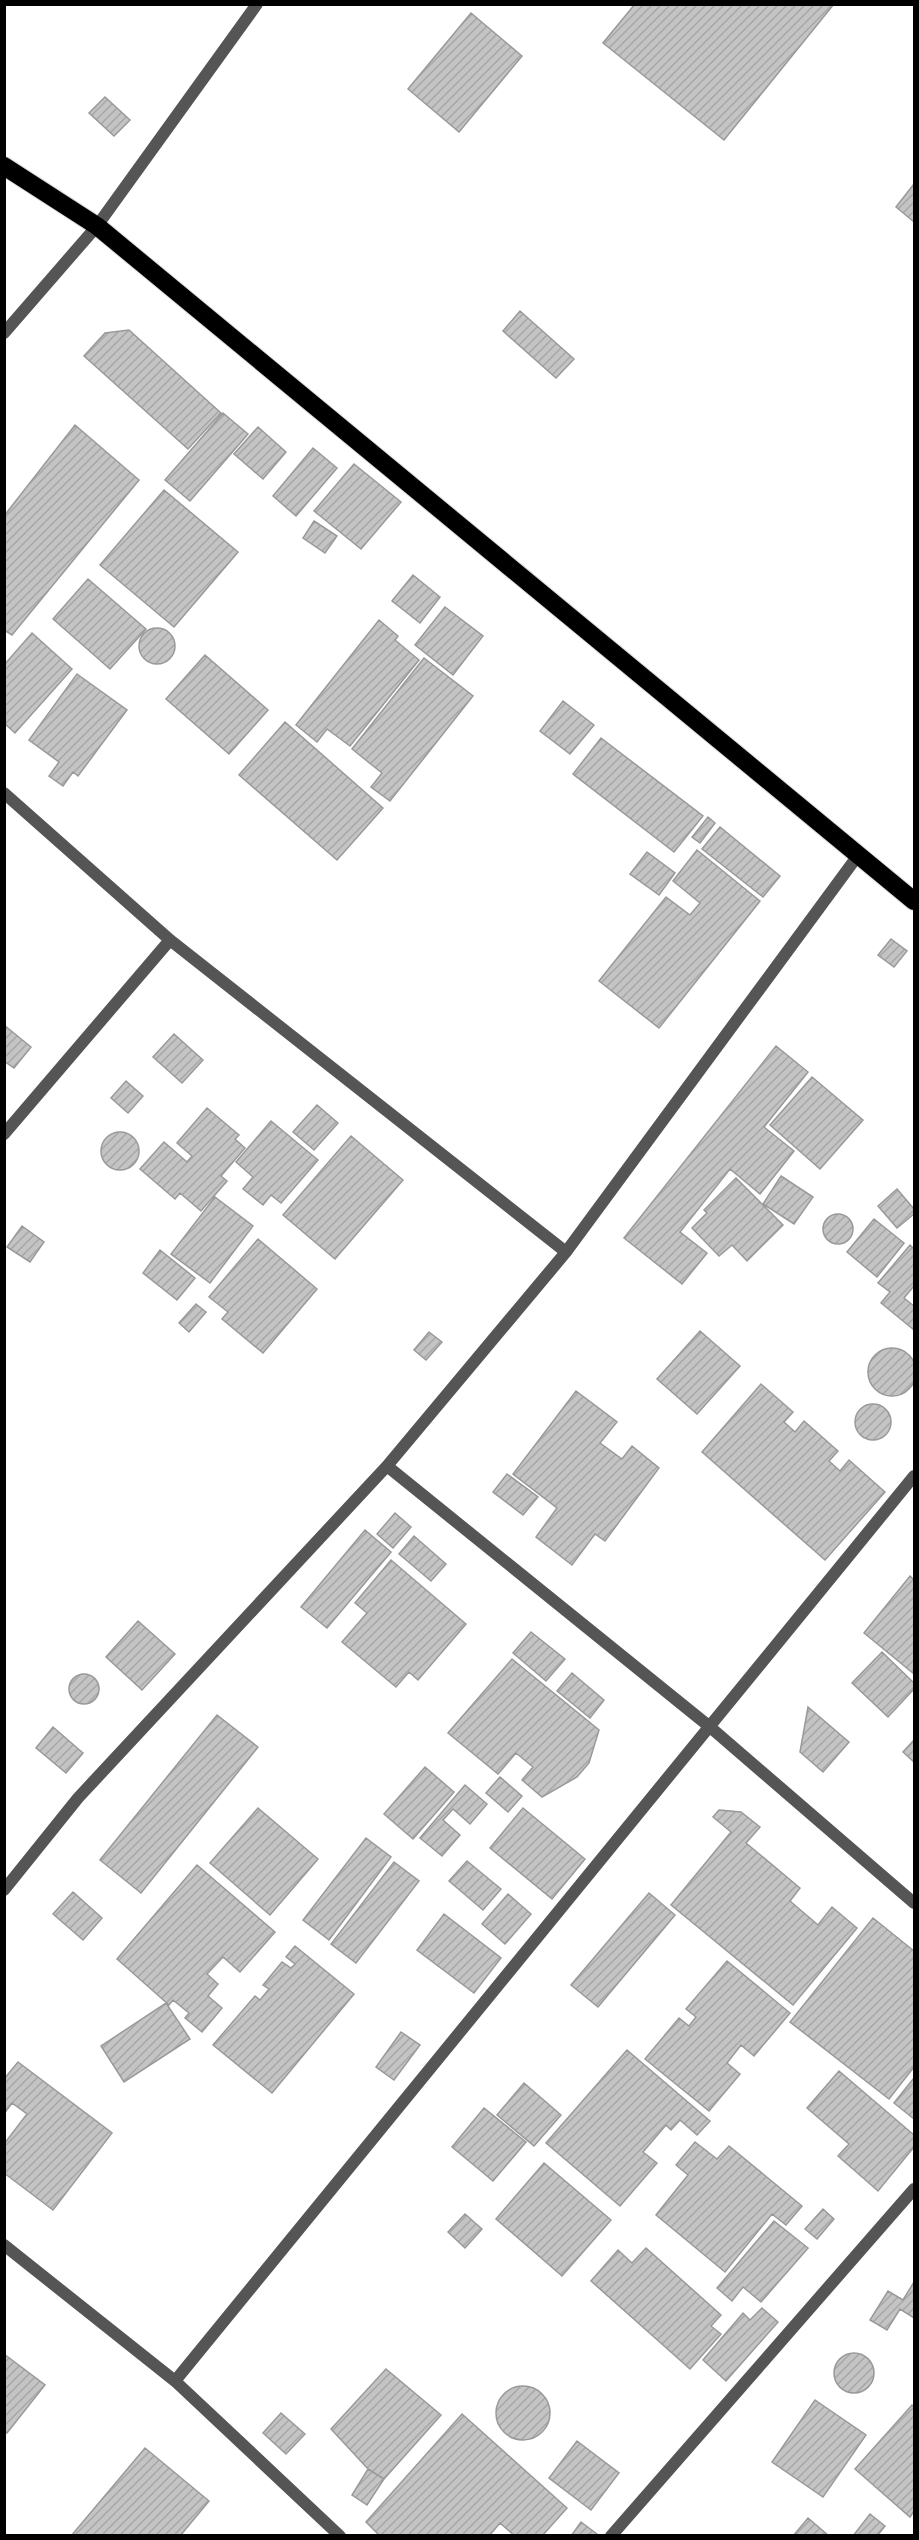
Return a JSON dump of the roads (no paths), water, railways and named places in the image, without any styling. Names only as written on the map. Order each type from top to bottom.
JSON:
[{"type":"highway","points":[[4,166],[97,226],[915,901]]},
{"type":"street","points":[[4,333],[97,226],[257,4]]},
{"type":"street","points":[[4,793],[170,940],[566,1252]]},
{"type":"street","points":[[4,1890],[78,1798],[387,1466],[566,1252],[860,855]]},
{"type":"street","points":[[4,1134],[170,940]]},
{"type":"street","points":[[387,1466],[710,1726],[915,1903]]},
{"type":"street","points":[[175,2381],[915,1476]]},
{"type":"street","points":[[611,2535],[915,2189]]},
{"type":"street","points":[[4,2245],[175,2381],[340,2535]]}]
